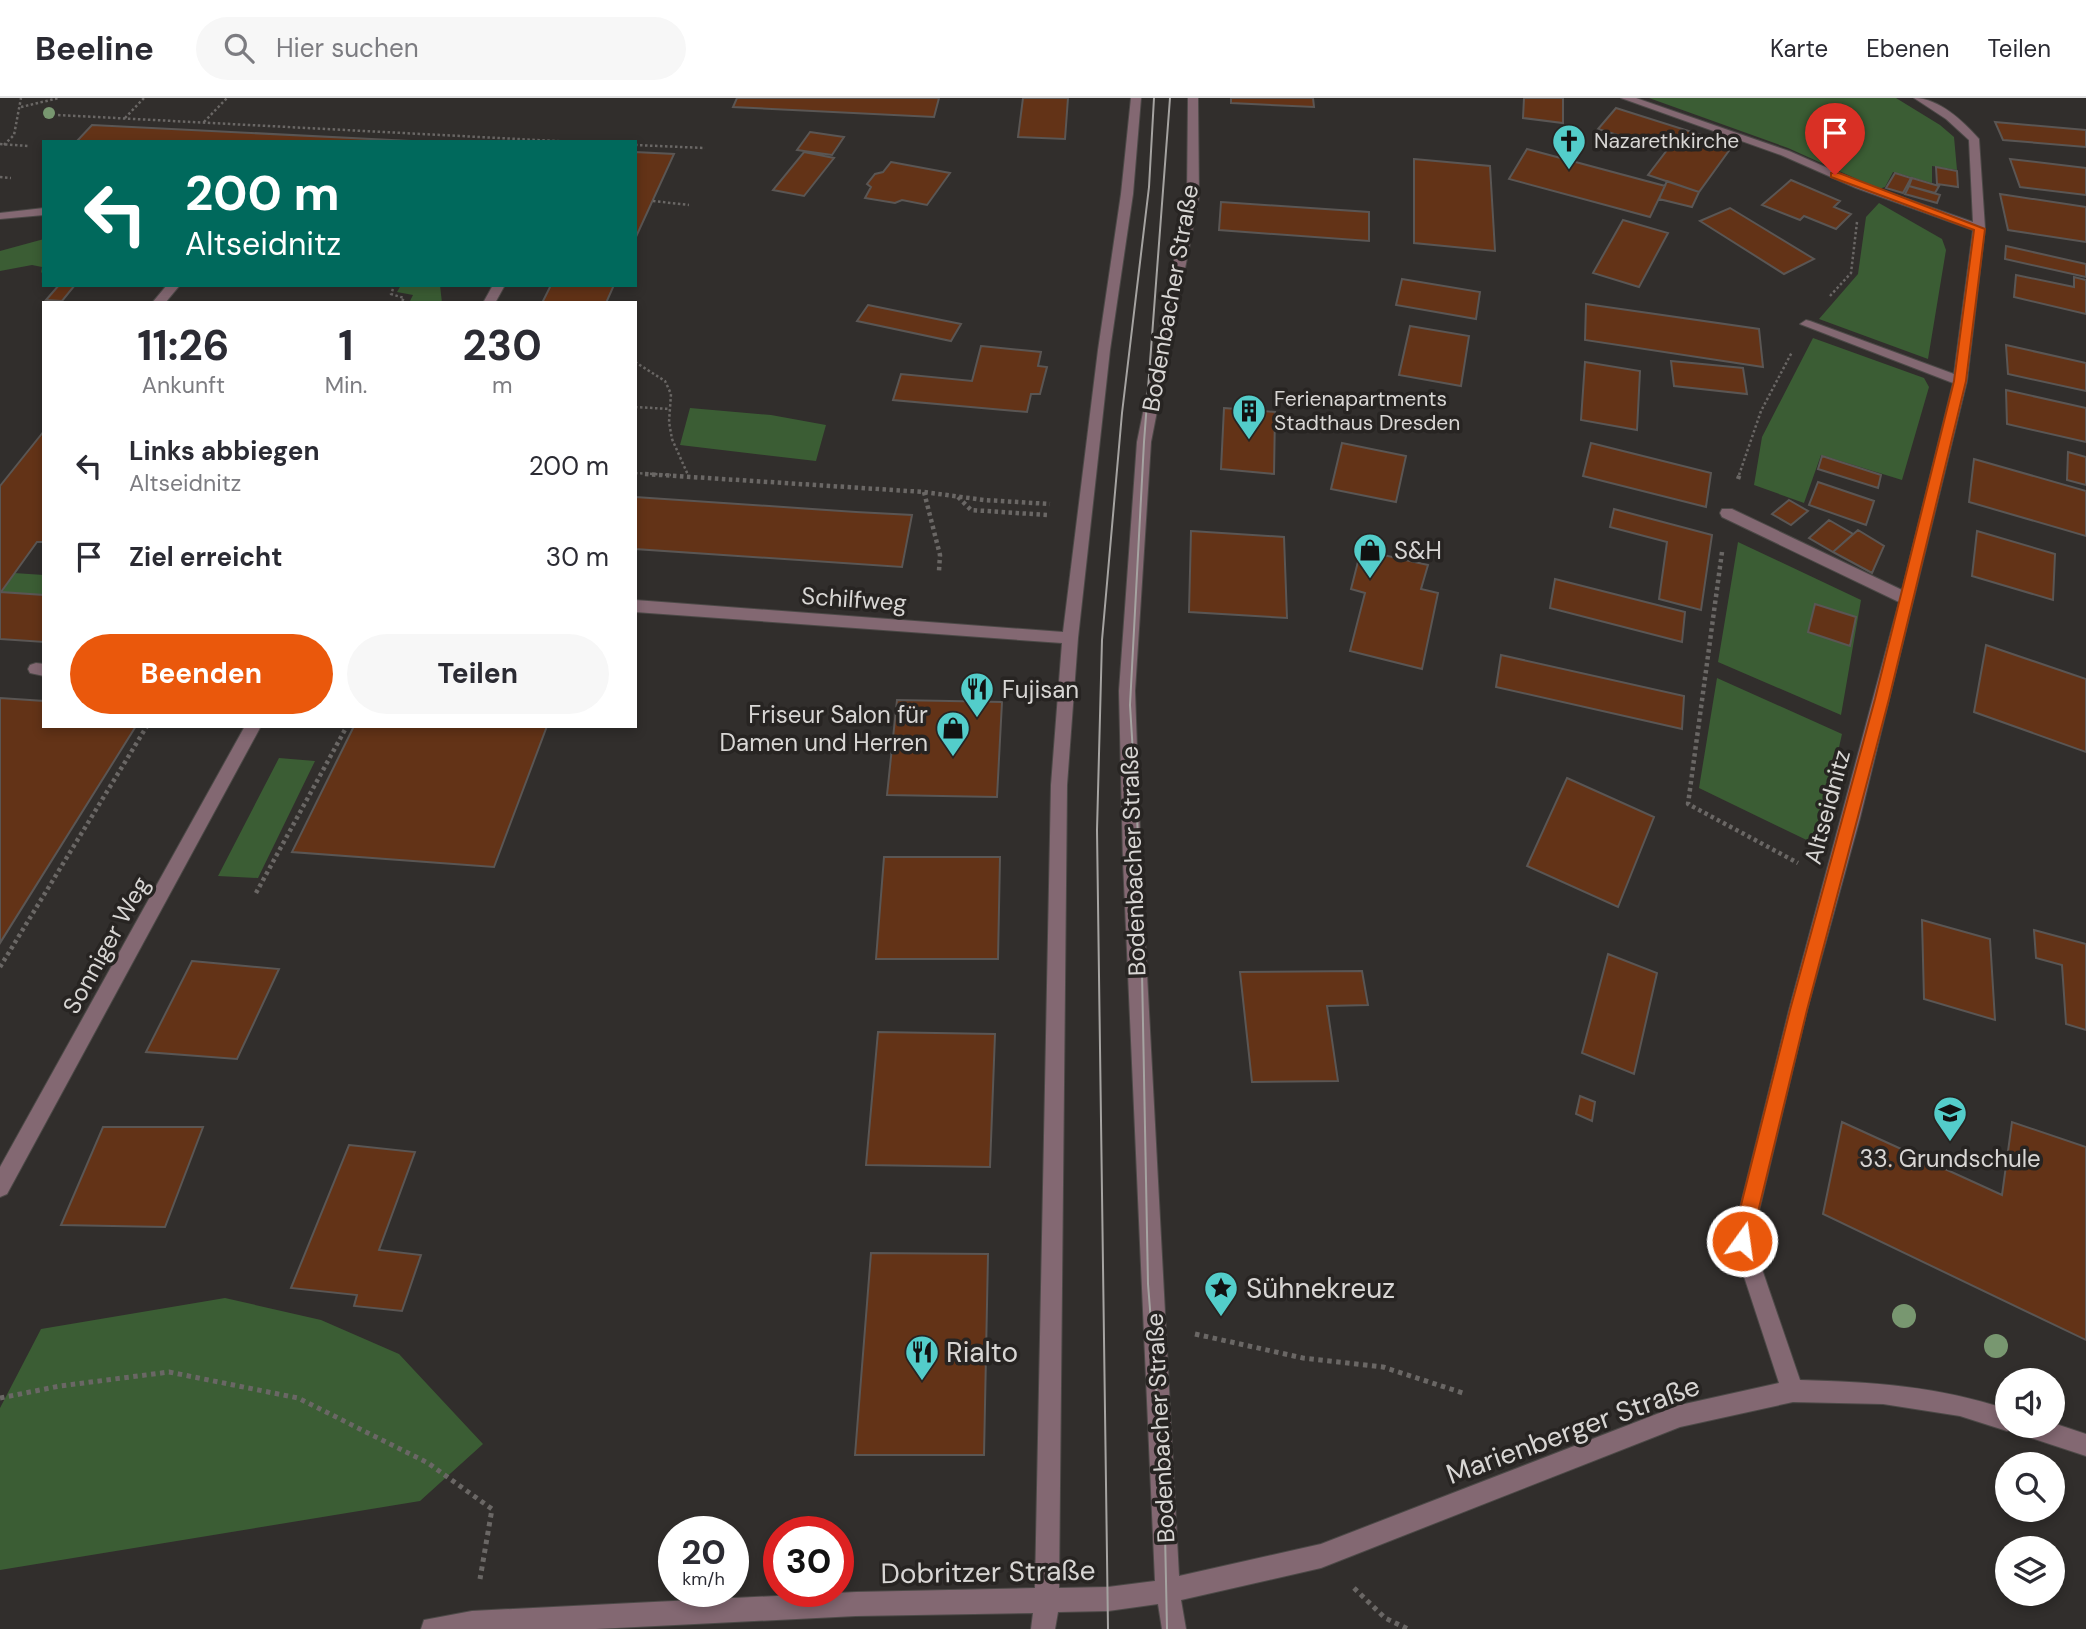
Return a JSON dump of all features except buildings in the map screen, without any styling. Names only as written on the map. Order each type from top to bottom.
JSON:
[{"type":"street","points":[[1043,1629],[1047,1602],[1059,785],[1070,638],[1104,349],[1127,194],[1136,98]]},
{"type":"street","name":"Bodenbacher Straße","points":[[1174,1629],[1168,1591],[1132,861],[1127,691],[1144,442],[1193,197],[1193,98]]},
{"type":"street","points":[[1626,98],[1784,153],[1860,186],[1979,229]]},
{"type":"street","name":"Altseidnitz","points":[[1793,1391],[1742,1241],[1798,1010],[1907,599],[1960,381],[1979,229],[1974,139],[1950,117],[1919,98]]},
{"type":"street","points":[[0,216],[42,211]]},
{"type":"street","points":[[160,301],[172,287]]},
{"type":"street","points":[[1806,324],[1960,381]]},
{"type":"street","points":[[1727,513],[1907,599]]},
{"type":"street","name":"Schilfweg","points":[[637,606],[1070,638]]},
{"type":"street","name":"Sonniger Weg","points":[[0,1187],[252,728]]},
{"type":"street","name":"Marienberger Straße","points":[[1168,1591],[1321,1556],[1680,1416],[1793,1391],[1883,1393],[1960,1405],[1995,1416]]},
{"type":"street","points":[[2065,1438],[2086,1445]]},
{"type":"street","name":"Dobritzer Straße","points":[[433,1629],[472,1623],[542,1624],[856,1604],[1108,1599],[1168,1591]]},
{"type":"path","points":[[2,144],[14,135],[21,98]]},
{"type":"path","points":[[21,107],[59,98]]},
{"type":"path","points":[[125,118],[145,98]]},
{"type":"path","points":[[204,123],[227,98]]},
{"type":"path","points":[[58,115],[536,140]]},
{"type":"path","points":[[2,144],[28,146]]},
{"type":"path","points":[[637,145],[705,148]]},
{"type":"path","points":[[653,201],[689,205]]},
{"type":"path","points":[[393,289],[391,294],[404,298],[402,301]]},
{"type":"path","points":[[637,363],[665,381],[671,394],[672,439],[689,477]]},
{"type":"path","points":[[637,407],[670,409]]},
{"type":"path","points":[[637,473],[924,492],[1062,505]]},
{"type":"path","points":[[924,492],[940,555],[939,571]]},
{"type":"path","points":[[958,497],[971,510],[1046,514],[1054,510]]},
{"type":"path","points":[[0,967],[146,728]]},
{"type":"path","points":[[256,892],[346,728]]},
{"type":"path","points":[[1688,804],[1834,882]]},
{"type":"path","points":[[1191,1333],[1303,1358],[1383,1367],[1463,1392]]},
{"type":"path","points":[[0,1398],[60,1385],[169,1372],[298,1398],[428,1463],[492,1509],[472,1623]]},
{"type":"path","points":[[1321,1556],[1385,1618],[1408,1629]]},
{"type":"green space","points":[[1649,98],[1896,98],[1940,125],[1954,137],[1957,170],[1932,166],[1932,183],[1893,172],[1885,187],[1879,189],[1788,148]]},
{"type":"green space","points":[[1879,203],[1942,239],[1946,250],[1928,359],[1819,319],[1858,274],[1866,217]]},
{"type":"green space","points":[[42,240],[42,267],[32,265],[0,271],[0,251]]},
{"type":"green space","points":[[400,287],[440,287],[442,301],[410,301],[413,295],[397,292]]},
{"type":"green space","points":[[1813,338],[1924,378],[1929,387],[1902,480],[1821,455],[1804,503],[1754,485],[1762,437]]},
{"type":"green space","points":[[690,408],[771,415],[826,425],[816,461],[680,445]]},
{"type":"green space","points":[[1738,542],[1861,600],[1841,715],[1718,662]]},
{"type":"green space","points":[[14,573],[42,575],[42,595],[1,592]]},
{"type":"green space","points":[[1717,678],[1842,734],[1817,845],[1699,788]]},
{"type":"green space","points":[[279,758],[315,761],[258,878],[218,876]]},
{"type":"green space","points":[[225,1298],[321,1320],[399,1354],[483,1444],[420,1501],[0,1570],[0,1408],[41,1329]]},
{"type":"tram line","points":[[1108,1629],[1097,830],[1102,640],[1122,413],[1149,187],[1154,98]]},
{"type":"tram line","points":[[1167,1629],[1164,1485],[1148,1284],[1140,867],[1130,705],[1144,442],[1170,98]]},
{"type":"place","name":"Nazarethkirche","points":[[1569,171]]},
{"type":"place","name":"Ferienapartments Stadthaus Dresden","points":[[1249,441]]},
{"type":"place","name":"S&H","points":[[1370,580]]},
{"type":"place","name":"Fujisan","points":[[977,719]]},
{"type":"place","name":"Friseur Salon für Damen und Herren","points":[[953,758]]},
{"type":"place","name":"33. Grundschule","points":[[1950,1143]]},
{"type":"place","name":"Sühnekreuz","points":[[1221,1318]]},
{"type":"place","name":"Rialto","points":[[922,1382]]},
{"type":"route","points":[[1742,1241],[1798,1010],[1882,699],[1960,381],[1979,229],[1835,175]]}]
